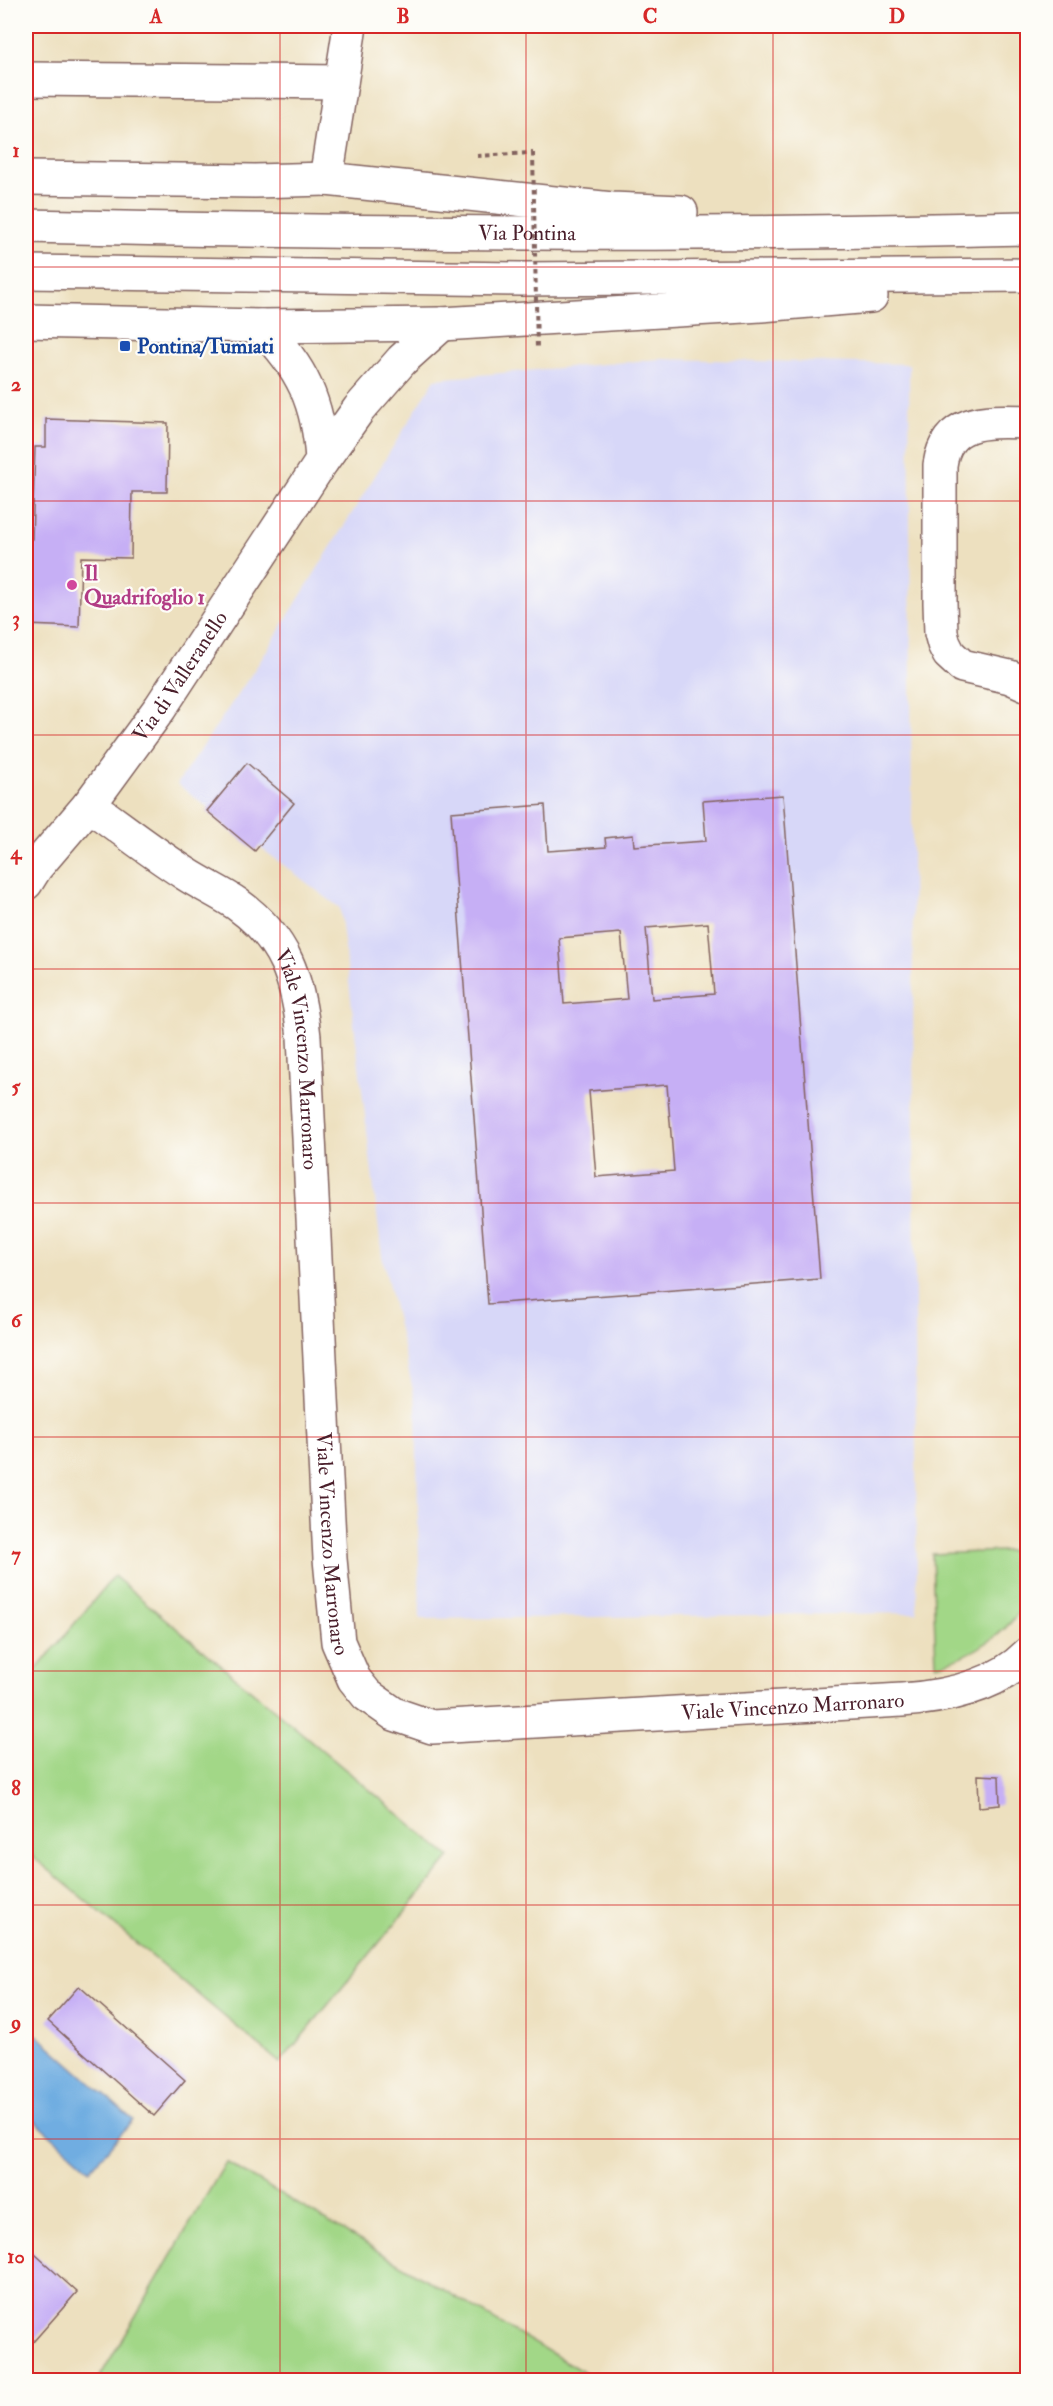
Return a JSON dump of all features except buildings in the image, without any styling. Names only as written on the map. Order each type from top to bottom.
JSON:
[{"type":"main road","points":[[326,179],[350,26]]},
{"type":"main road","points":[[26,79],[341,82]]},
{"type":"main road","points":[[26,178],[255,181],[326,179],[612,209],[1028,228]]},
{"type":"main road","name":"Via Pontina","points":[[26,226],[544,234],[1028,228]]},
{"type":"main road","points":[[26,272],[522,279],[1028,276]]},
{"type":"main road","points":[[26,321],[261,326],[442,324],[761,305],[907,292],[1028,276]]},
{"type":"main road","name":"Via di Valleranello","points":[[29,872],[89,805],[160,708],[322,461],[372,392],[402,360],[442,324]]},
{"type":"main road","points":[[261,326],[289,356],[309,391],[317,419],[322,461]]},
{"type":"main road","points":[[1028,422],[966,426],[954,433],[946,443],[940,465],[941,633],[949,654],[955,662],[962,666],[1010,677],[1028,685]]},
{"type":"main road","name":"Viale Vincenzo Marronaro","points":[[89,805],[184,873],[236,903],[255,918],[281,948],[290,966],[297,990],[304,1037],[330,1559],[338,1642],[354,1679],[367,1695],[394,1714],[432,1727],[677,1714],[941,1695],[979,1684],[1010,1668],[1028,1654]]},
{"type":"path","points":[[468,157],[533,153],[537,350]]},
{"type":"shaded area","points":[[660,359],[909,364],[917,1613],[420,1619],[416,1403],[382,1256],[340,908],[177,784],[259,663],[435,379]],"holes":[[[783,795],[820,1279],[488,1304],[544,805],[548,851],[606,847],[605,838],[633,836],[634,846],[706,841],[703,801]]]},
{"type":"green space","points":[[1028,1550],[1027,1592],[1014,1618],[1004,1630],[978,1649],[936,1665],[932,1554]]},
{"type":"green space","points":[[114,1576],[450,1857],[280,2063],[26,1851],[26,1682]]},
{"type":"green space","points":[[226,2162],[597,2380],[98,2380]]},
{"type":"water","points":[[37,2035],[133,2120],[90,2170],[26,2113],[26,2048]]},
{"type":"place","name":"Pontina/Tumiati","points":[[125,346]]},
{"type":"place","name":"Il Quadrifoglio 1","points":[[72,585]]}]
